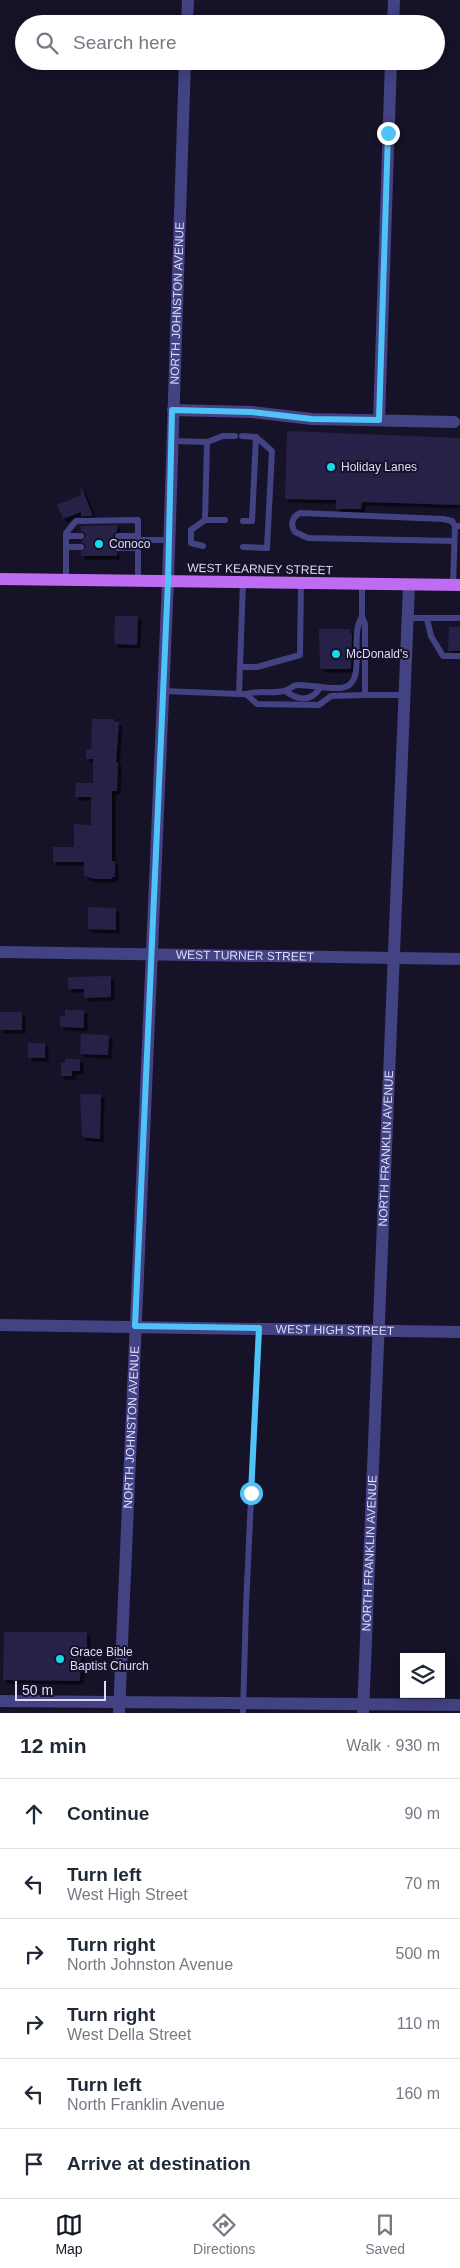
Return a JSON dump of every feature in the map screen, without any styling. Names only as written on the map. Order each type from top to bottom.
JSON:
[{"type":"main road","name":"WEST KEARNEY STREET","points":[[0,579],[456,585]]},
{"type":"street","points":[[187,15],[188,0]]},
{"type":"street","points":[[393,15],[394,0]]},
{"type":"street","name":"NORTH JOHNSTON AVENUE","points":[[119,1708],[168,581],[172,410],[186,70]]},
{"type":"street","points":[[379,420],[391,70]]},
{"type":"street","points":[[172,410],[252,412],[312,419],[454,422]]},
{"type":"street","name":"NORTH FRANKLIN AVENUE","points":[[363,1709],[409,585]]},
{"type":"street","name":"WEST TURNER STREET","points":[[0,952],[460,959]]},
{"type":"street","name":"WEST HIGH STREET","points":[[0,1325],[460,1332]]},
{"type":"street","points":[[0,1701],[119,1708],[363,1709],[460,1705]]},
{"type":"lane","points":[[172,441],[208,442],[224,436],[256,437],[272,452],[267,548],[243,547]]},
{"type":"lane","points":[[243,521],[252,521],[256,437]]},
{"type":"lane","points":[[205,520],[208,442]]},
{"type":"lane","points":[[454,541],[301,536],[295,532],[293,526],[295,516],[300,513],[443,519],[452,521],[457,526],[454,541],[456,585]]},
{"type":"lane","points":[[66,580],[66,533],[76,521],[138,520],[138,581]]},
{"type":"lane","points":[[203,546],[191,543],[191,530],[205,520],[225,520]]},
{"type":"lane","points":[[66,536],[81,536]]},
{"type":"lane","points":[[118,536],[169,540]]},
{"type":"lane","points":[[66,547],[81,547]]},
{"type":"lane","points":[[117,548],[138,548]]},
{"type":"lane","points":[[243,582],[240,667],[243,694],[257,704],[319,705],[331,696],[405,695]]},
{"type":"lane","points":[[240,667],[257,667],[300,655],[301,583]]},
{"type":"lane","points":[[362,584],[362,617],[365,624],[365,695]]},
{"type":"lane","points":[[163,692],[243,694],[254,691],[285,691],[295,685],[313,685],[320,688],[344,687],[351,684],[356,676],[356,624],[362,617]]},
{"type":"lane","points":[[408,618],[460,618]]},
{"type":"lane","points":[[426,619],[431,636],[443,656],[460,656]]},
{"type":"lane","points":[[285,691],[294,698],[302,700],[310,698],[320,688]]},
{"type":"lane","points":[[243,1708],[259,1328]]},
{"type":"building","points":[[287,431],[460,438],[460,505],[362,502],[361,509],[336,509],[336,500],[285,499]]},
{"type":"building","points":[[81,486],[93,516],[81,516],[81,512],[63,519],[57,505],[81,495]]},
{"type":"building","points":[[117,525],[117,531],[113,536],[117,543],[112,548],[117,553],[117,556],[81,556],[81,552],[86,547],[81,542],[86,536],[81,531],[81,526]]},
{"type":"building","points":[[115,616],[138,616],[137,645],[114,644]]},
{"type":"building","points":[[449,627],[460,627],[460,651],[448,651]]},
{"type":"building","name":"McDonald's","points":[[319,629],[350,629],[350,633],[352,633],[351,669],[320,669]]},
{"type":"building","points":[[92,719],[114,719],[114,722],[119,722],[116,762],[118,762],[117,791],[112,791],[112,861],[115,861],[115,877],[112,877],[112,879],[95,879],[84,876],[84,862],[53,862],[53,847],[74,847],[74,824],[91,825],[91,797],[75,797],[76,783],[93,783],[93,759],[86,759],[86,749],[91,749]]},
{"type":"building","points":[[88,907],[116,908],[116,930],[88,929]]},
{"type":"building","points":[[111,976],[111,997],[84,998],[84,989],[68,989],[68,977]]},
{"type":"building","points":[[65,1010],[84,1010],[84,1028],[60,1027],[60,1016],[65,1016]]},
{"type":"building","points":[[0,1012],[22,1012],[22,1030],[0,1030]]},
{"type":"building","points":[[81,1034],[109,1035],[108,1055],[80,1054]]},
{"type":"building","points":[[28,1043],[45,1043],[45,1058],[28,1058]]},
{"type":"building","points":[[65,1059],[80,1059],[80,1071],[72,1071],[72,1076],[61,1076],[61,1063],[65,1063]]},
{"type":"building","points":[[80,1094],[101,1094],[100,1139],[82,1137]]},
{"type":"building","name":"Grace Bible Baptist Church","points":[[4,1632],[87,1632],[87,1650],[81,1650],[80,1681],[3,1680]]},
{"type":"place","name":"Holiday Lanes","points":[[331,467]]},
{"type":"place","name":"Conoco","points":[[99,544]]},
{"type":"place","name":"McDonald's","points":[[336,654]]},
{"type":"place","name":"Grace Bible Baptist Church","points":[[60,1659]]},
{"type":"route","points":[[251,1493],[259,1328],[135,1326],[168,581],[172,410],[252,412],[312,419],[379,420],[388,133]]}]
